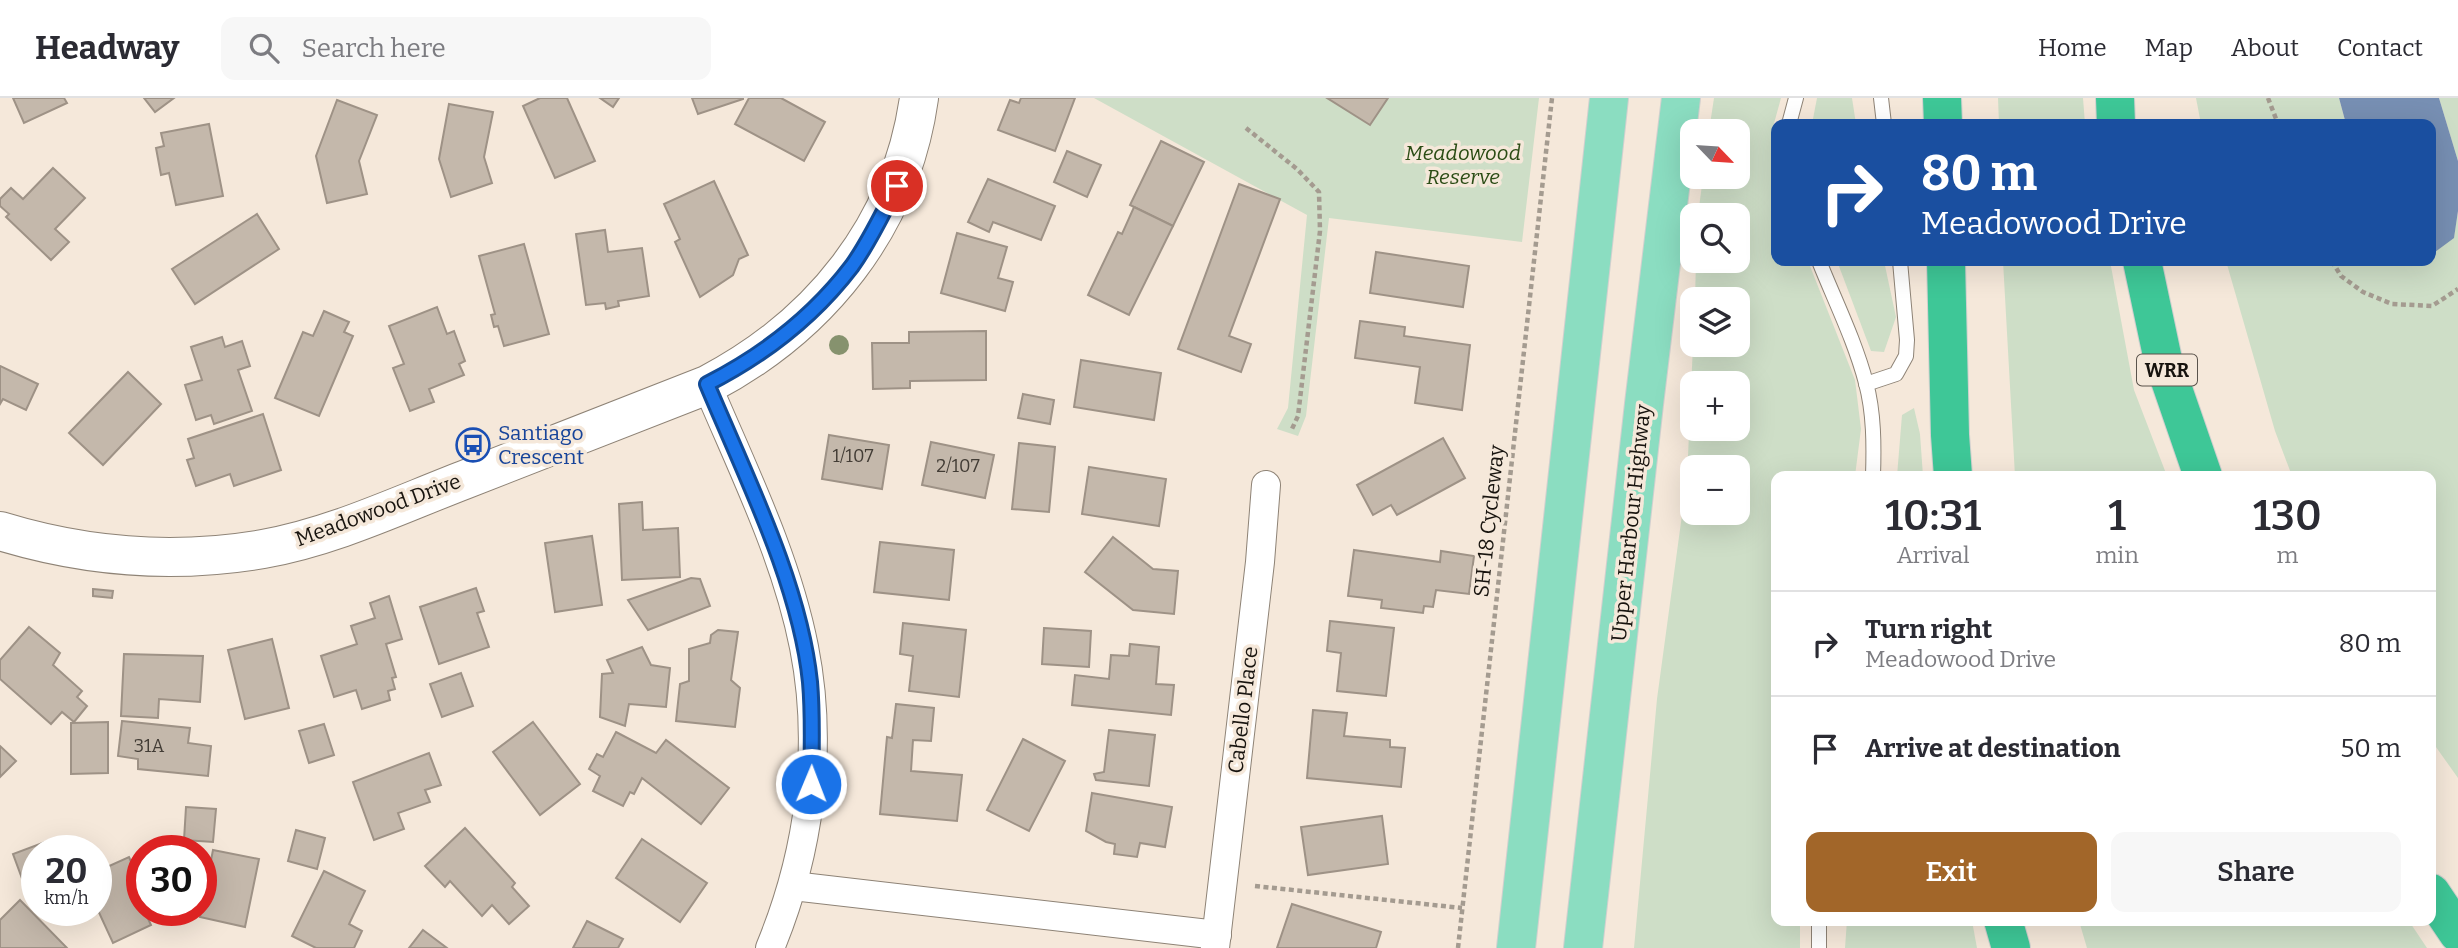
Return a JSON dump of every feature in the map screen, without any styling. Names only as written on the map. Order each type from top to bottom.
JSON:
[{"type":"highway","points":[[1942,98],[1942,119]]},
{"type":"highway","points":[[2115,98],[2116,119]]},
{"type":"highway","points":[[1946,266],[1953,471]]},
{"type":"highway","name":"WRR","points":[[2143,266],[2163,360],[2201,471]]},
{"type":"highway","points":[[2436,900],[2458,933]]},
{"type":"highway","points":[[2005,926],[2011,948]]},
{"type":"main road","points":[[1516,948],[1609,98]]},
{"type":"main road","name":"Upper Harbour Highway","points":[[1583,948],[1681,98]]},
{"type":"street","name":"Meadowood Drive","points":[[0,531],[70,549],[115,555],[211,556],[264,549],[308,538],[369,517],[707,384],[759,355],[790,330],[820,302],[852,265],[897,186],[911,144],[919,98]]},
{"type":"street","points":[[707,384],[774,544],[804,646],[810,681],[811,784],[806,830],[793,886],[769,948]]},
{"type":"street","name":"Cabello Place","points":[[793,886],[1216,941],[1260,562],[1266,485]]},
{"type":"lane","points":[[1790,119],[1796,98]]},
{"type":"lane","points":[[1881,98],[1883,119]]},
{"type":"lane","points":[[1821,266],[1866,384],[1873,429],[1873,471]]},
{"type":"lane","points":[[1866,384],[1896,374],[1906,356],[1900,266]]},
{"type":"lane","points":[[1819,926],[1819,948]]},
{"type":"path","name":"SH-18 Cycleway","points":[[1458,948],[1552,98]]},
{"type":"path","points":[[2268,98],[2276,119]]},
{"type":"path","points":[[1246,128],[1297,169],[1320,192],[1320,231],[1298,416],[1292,431]]},
{"type":"path","points":[[2335,266],[2341,276],[2363,292],[2392,304],[2432,306],[2458,289]]},
{"type":"path","points":[[1243,885],[1462,908]]},
{"type":"green space","name":"Meadowood Reserve","points":[[1094,98],[1539,98],[1522,242],[1329,218],[1306,416],[1298,436],[1277,429],[1288,408],[1307,215]]},
{"type":"green space","points":[[1714,98],[1781,98],[1775,119],[1771,119],[1771,266],[1810,266],[1855,380],[1861,429],[1856,471],[1771,471],[1771,926],[1800,926],[1800,948],[1634,948],[1657,699],[1681,525],[1750,525],[1750,455],[1688,455],[1689,441],[1750,441],[1750,371],[1692,371],[1692,357],[1750,357],[1750,287],[1695,287],[1696,273],[1750,273],[1750,203],[1700,203],[1701,189],[1750,189],[1750,119],[1711,119]]},
{"type":"green space","points":[[1817,98],[1852,98],[1855,119],[1813,119]]},
{"type":"green space","points":[[1998,98],[2083,98],[2085,119],[1999,119]]},
{"type":"green space","points":[[2196,98],[2339,98],[2345,119],[2200,119]]},
{"type":"green space","points":[[2439,98],[2458,98],[2458,161]]},
{"type":"green space","points":[[2458,211],[2458,778],[2436,747],[2436,471],[2290,471],[2275,431],[2227,266],[2436,266],[2436,251],[2454,237]]},
{"type":"green space","points":[[1839,266],[1885,266],[1896,317],[1884,352],[1871,351]]},
{"type":"green space","points":[[2003,266],[2111,266],[2134,390],[2165,471],[2015,471]]},
{"type":"green space","points":[[1914,408],[1920,434],[1923,471],[1897,471],[1902,415]]},
{"type":"green space","points":[[1847,926],[1973,926],[1977,948],[1845,948]]},
{"type":"green space","points":[[2080,926],[2412,926],[2427,948],[2087,948]]},
{"type":"water","points":[[2339,98],[2439,98],[2458,161],[2458,211],[2454,238],[2436,251],[2436,119],[2345,119]]},
{"type":"building","points":[[13,98],[64,98],[67,103],[24,123]]},
{"type":"building","points":[[144,98],[174,98],[155,112]]},
{"type":"building","points":[[540,98],[567,98],[595,161],[555,178],[523,106]]},
{"type":"building","points":[[600,98],[619,98],[613,107]]},
{"type":"building","points":[[692,98],[743,98],[743,99],[698,114]]},
{"type":"building","points":[[749,98],[781,98],[825,122],[804,161],[735,124]]},
{"type":"building","points":[[1021,98],[1075,98],[1055,151],[998,130],[1010,100],[1019,103]]},
{"type":"building","points":[[1327,98],[1388,98],[1370,125]]},
{"type":"building","points":[[337,100],[377,115],[359,161],[367,194],[327,203],[316,156]]},
{"type":"building","points":[[449,104],[493,112],[484,157],[492,183],[451,197],[439,159]]},
{"type":"building","points":[[209,124],[223,196],[176,205],[169,173],[161,175],[156,148],[164,146],[161,133]]},
{"type":"building","points":[[1161,141],[1204,162],[1173,226],[1130,205]]},
{"type":"building","points":[[1067,151],[1101,165],[1087,197],[1054,182]]},
{"type":"building","points":[[53,168],[85,198],[55,229],[69,242],[51,260],[6,217],[9,214],[0,206],[0,199],[11,188],[23,199]]},
{"type":"building","points":[[988,179],[1055,206],[1041,240],[993,222],[989,232],[968,222]]},
{"type":"building","points":[[714,181],[748,255],[739,259],[733,275],[700,297],[675,242],[680,239],[664,204]]},
{"type":"building","points":[[1239,184],[1280,199],[1229,336],[1251,344],[1241,372],[1178,349]]},
{"type":"building","points":[[1134,207],[1173,226],[1129,315],[1088,295],[1118,232],[1122,234]]},
{"type":"building","points":[[257,214],[279,249],[195,304],[172,269]]},
{"type":"building","points":[[605,230],[608,252],[642,248],[649,296],[618,301],[619,306],[606,309],[605,303],[586,305],[576,234]]},
{"type":"building","points":[[957,233],[1007,247],[998,278],[1013,282],[1005,311],[941,293]]},
{"type":"building","points":[[524,244],[549,334],[504,346],[498,326],[494,327],[491,315],[495,314],[479,256]]},
{"type":"building","points":[[1376,252],[1469,266],[1463,307],[1370,293]]},
{"type":"building","points":[[437,307],[447,334],[454,331],[465,361],[459,364],[464,375],[429,389],[434,402],[410,411],[393,368],[404,364],[389,326]]},
{"type":"building","points":[[324,311],[349,322],[344,332],[353,336],[319,416],[275,398],[303,332],[313,336]]},
{"type":"building","points":[[1360,321],[1405,327],[1404,336],[1470,345],[1462,410],[1415,403],[1420,367],[1355,358]]},
{"type":"building","points":[[986,331],[986,380],[910,381],[910,388],[873,389],[872,343],[909,343],[909,332]]},
{"type":"building","points":[[222,337],[225,347],[242,341],[250,366],[238,370],[252,411],[214,424],[211,415],[196,420],[185,385],[202,380],[191,347]]},
{"type":"building","points":[[1081,360],[1161,373],[1154,420],[1074,407]]},
{"type":"building","points":[[0,366],[38,384],[26,410],[3,399],[0,404]]},
{"type":"building","points":[[128,372],[161,404],[103,465],[69,433]]},
{"type":"building","points":[[1023,394],[1054,400],[1050,424],[1018,418]]},
{"type":"building","points":[[263,414],[281,470],[234,486],[230,474],[196,486],[187,460],[194,458],[188,439]]},
{"type":"building","points":[[829,435],[889,445],[882,489],[822,479]]},
{"type":"building","points":[[1443,438],[1465,478],[1397,515],[1391,505],[1373,515],[1357,485]]},
{"type":"building","points":[[931,442],[994,455],[985,498],[922,485]]},
{"type":"building","points":[[1019,443],[1055,447],[1049,512],[1012,509]]},
{"type":"building","points":[[1089,467],[1166,479],[1159,526],[1082,514]]},
{"type":"building","points":[[642,502],[643,530],[678,528],[680,577],[622,580],[619,504]]},
{"type":"building","points":[[592,536],[602,605],[555,612],[545,543]]},
{"type":"building","points":[[1113,537],[1153,569],[1178,571],[1174,614],[1133,610],[1085,572]]},
{"type":"building","points":[[880,542],[954,550],[949,600],[874,592]]},
{"type":"building","points":[[1354,550],[1440,562],[1441,551],[1474,556],[1469,594],[1436,590],[1433,607],[1424,606],[1423,613],[1381,608],[1382,600],[1348,596]]},
{"type":"building","points":[[691,578],[700,579],[710,606],[648,630],[628,600]]},
{"type":"building","points":[[476,588],[484,611],[477,613],[489,647],[439,664],[420,607]]},
{"type":"building","points":[[93,589],[113,591],[112,598],[93,596]]},
{"type":"building","points":[[389,596],[402,639],[386,644],[396,677],[392,678],[395,689],[388,691],[390,700],[362,709],[356,690],[334,697],[321,656],[357,644],[351,626],[375,618],[370,603]]},
{"type":"building","points":[[1330,621],[1394,628],[1386,696],[1337,691],[1341,653],[1327,651]]},
{"type":"building","points":[[903,623],[966,630],[959,697],[909,691],[913,656],[900,654]]},
{"type":"building","points":[[29,627],[60,653],[53,665],[82,691],[77,697],[87,706],[74,722],[62,712],[51,724],[0,679],[0,660]]},
{"type":"building","points":[[1044,628],[1091,631],[1089,667],[1042,664]]},
{"type":"building","points":[[718,630],[738,632],[731,680],[740,688],[735,727],[676,721],[680,684],[689,681],[689,649],[710,643],[711,635]]},
{"type":"building","points":[[272,639],[289,708],[245,719],[228,650]]},
{"type":"building","points":[[1130,644],[1159,647],[1156,684],[1174,685],[1171,715],[1072,705],[1075,675],[1109,679],[1111,655],[1129,656]]},
{"type":"building","points":[[642,647],[651,665],[670,668],[666,707],[629,704],[625,726],[600,717],[602,674],[613,673],[607,660]]},
{"type":"building","points":[[124,654],[203,656],[200,702],[159,699],[158,718],[121,716]]},
{"type":"building","points":[[461,673],[473,706],[442,717],[430,684]]},
{"type":"building","points":[[896,704],[934,708],[931,741],[913,740],[911,771],[962,775],[957,821],[880,814],[887,737],[892,738]]},
{"type":"building","points":[[1313,710],[1347,713],[1344,736],[1390,740],[1390,747],[1405,748],[1401,787],[1307,778]]},
{"type":"building","points":[[122,721],[190,728],[188,743],[211,746],[208,776],[138,769],[138,759],[118,756]]},
{"type":"building","points":[[108,722],[108,773],[71,774],[71,723]]},
{"type":"building","points":[[533,722],[580,784],[540,815],[493,752]]},
{"type":"building","points":[[324,724],[334,755],[309,763],[299,731]]},
{"type":"building","points":[[1109,730],[1155,735],[1149,786],[1096,780],[1094,774],[1104,772]]},
{"type":"building","points":[[616,732],[656,753],[666,740],[729,788],[701,824],[642,778],[634,794],[630,792],[623,806],[593,791],[600,776],[589,769],[597,754],[603,757]]},
{"type":"building","points":[[1023,739],[1065,761],[1029,831],[987,810]]},
{"type":"building","points":[[0,746],[16,761],[0,777]]},
{"type":"building","points":[[429,753],[441,785],[425,790],[430,802],[398,813],[404,829],[374,840],[353,782]]},
{"type":"building","points":[[1092,793],[1172,807],[1165,847],[1140,843],[1137,857],[1114,854],[1115,844],[1086,831]]},
{"type":"building","points":[[186,807],[216,809],[214,835],[184,835]]},
{"type":"building","points":[[1382,816],[1388,864],[1308,875],[1301,827]]},
{"type":"building","points":[[465,828],[515,883],[512,887],[529,906],[509,924],[492,905],[482,916],[450,881],[445,887],[425,866]]},
{"type":"building","points":[[296,830],[325,838],[317,869],[288,861]]},
{"type":"building","points":[[642,839],[707,883],[680,922],[616,878]]},
{"type":"building","points":[[21,851],[21,876],[13,854]]},
{"type":"building","points":[[217,851],[259,859],[245,927],[217,921]]},
{"type":"building","points":[[126,858],[126,926],[149,926],[113,943],[105,926],[112,926],[112,865]]},
{"type":"building","points":[[324,871],[365,891],[349,924],[362,931],[354,948],[316,948],[292,936]]},
{"type":"building","points":[[20,900],[21,926],[45,926],[67,948],[0,948],[0,920]]},
{"type":"building","points":[[1292,904],[1381,932],[1376,948],[1277,948]]},
{"type":"building","points":[[587,921],[623,939],[618,948],[573,948]]},
{"type":"building","points":[[423,930],[447,948],[409,948]]},
{"type":"place","name":"Santiago Crescent","points":[[473,445]]},
{"type":"route","points":[[811,784],[810,681],[804,646],[774,544],[707,384],[759,355],[820,302],[852,265],[897,186]]}]
